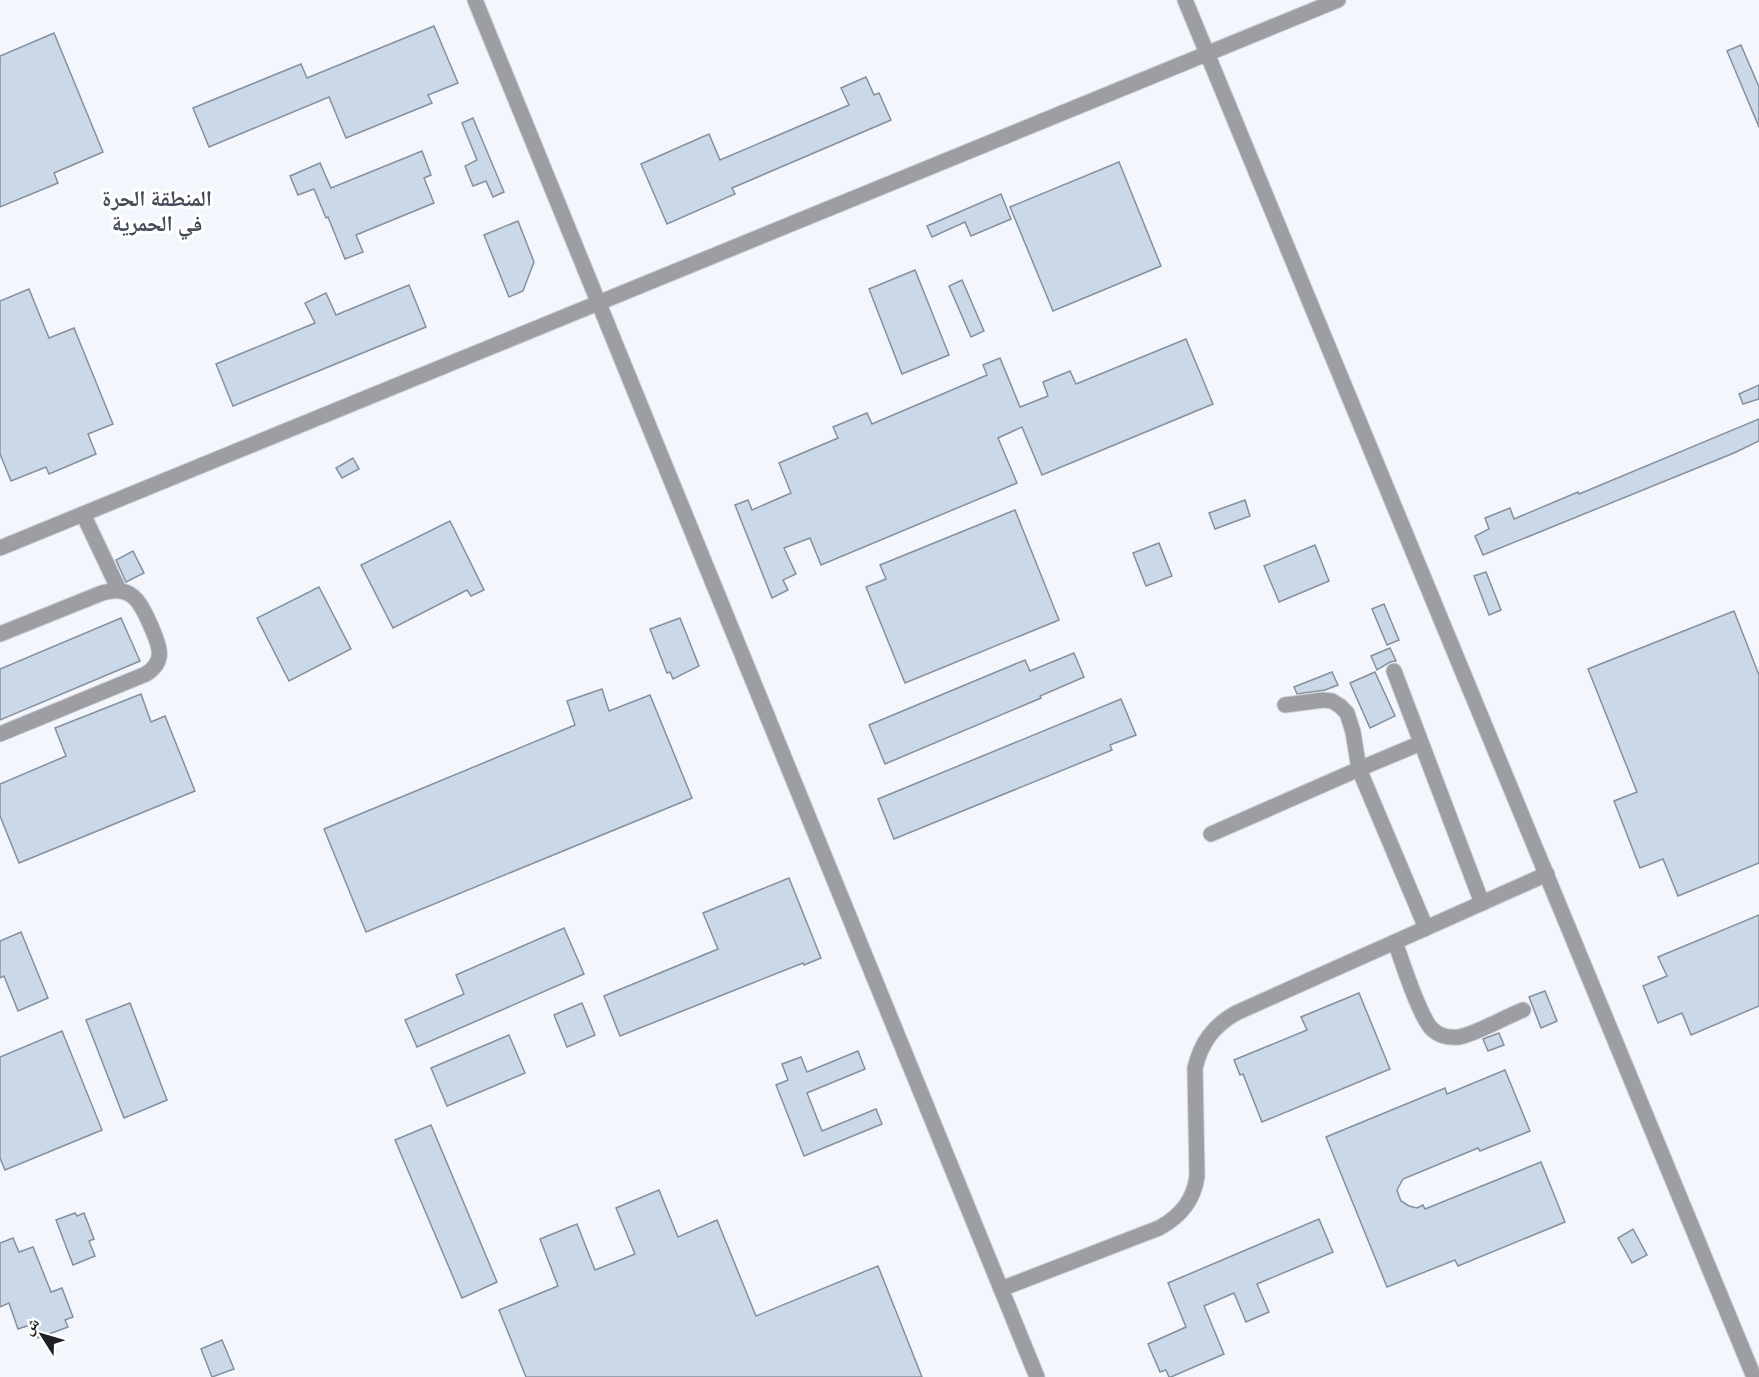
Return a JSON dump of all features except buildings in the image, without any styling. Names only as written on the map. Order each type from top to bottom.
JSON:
[{"type":"street","points":[[475,0],[1037,1377]]},
{"type":"street","points":[[1185,0],[1754,1377]]},
{"type":"street","points":[[0,548],[1338,0]]},
{"type":"street","points":[[83,514],[119,590]]},
{"type":"street","points":[[0,634],[102,593],[119,590],[136,598],[145,612],[160,651],[154,667],[146,674],[0,734]]},
{"type":"street","points":[[1394,671],[1482,903]]},
{"type":"street","points":[[1285,705],[1332,701],[1347,713],[1359,769],[1426,928]]},
{"type":"street","points":[[1211,834],[1421,743]]},
{"type":"street","points":[[1001,1289],[1160,1228],[1178,1216],[1196,1187],[1195,1068],[1201,1048],[1223,1020],[1547,874]]},
{"type":"street","points":[[1395,942],[1423,1017],[1427,1024],[1440,1034],[1453,1037],[1466,1035],[1522,1010]]},
{"type":"district","name":"المنطقة الحرة في الحمرية","points":[[157,210]]}]
